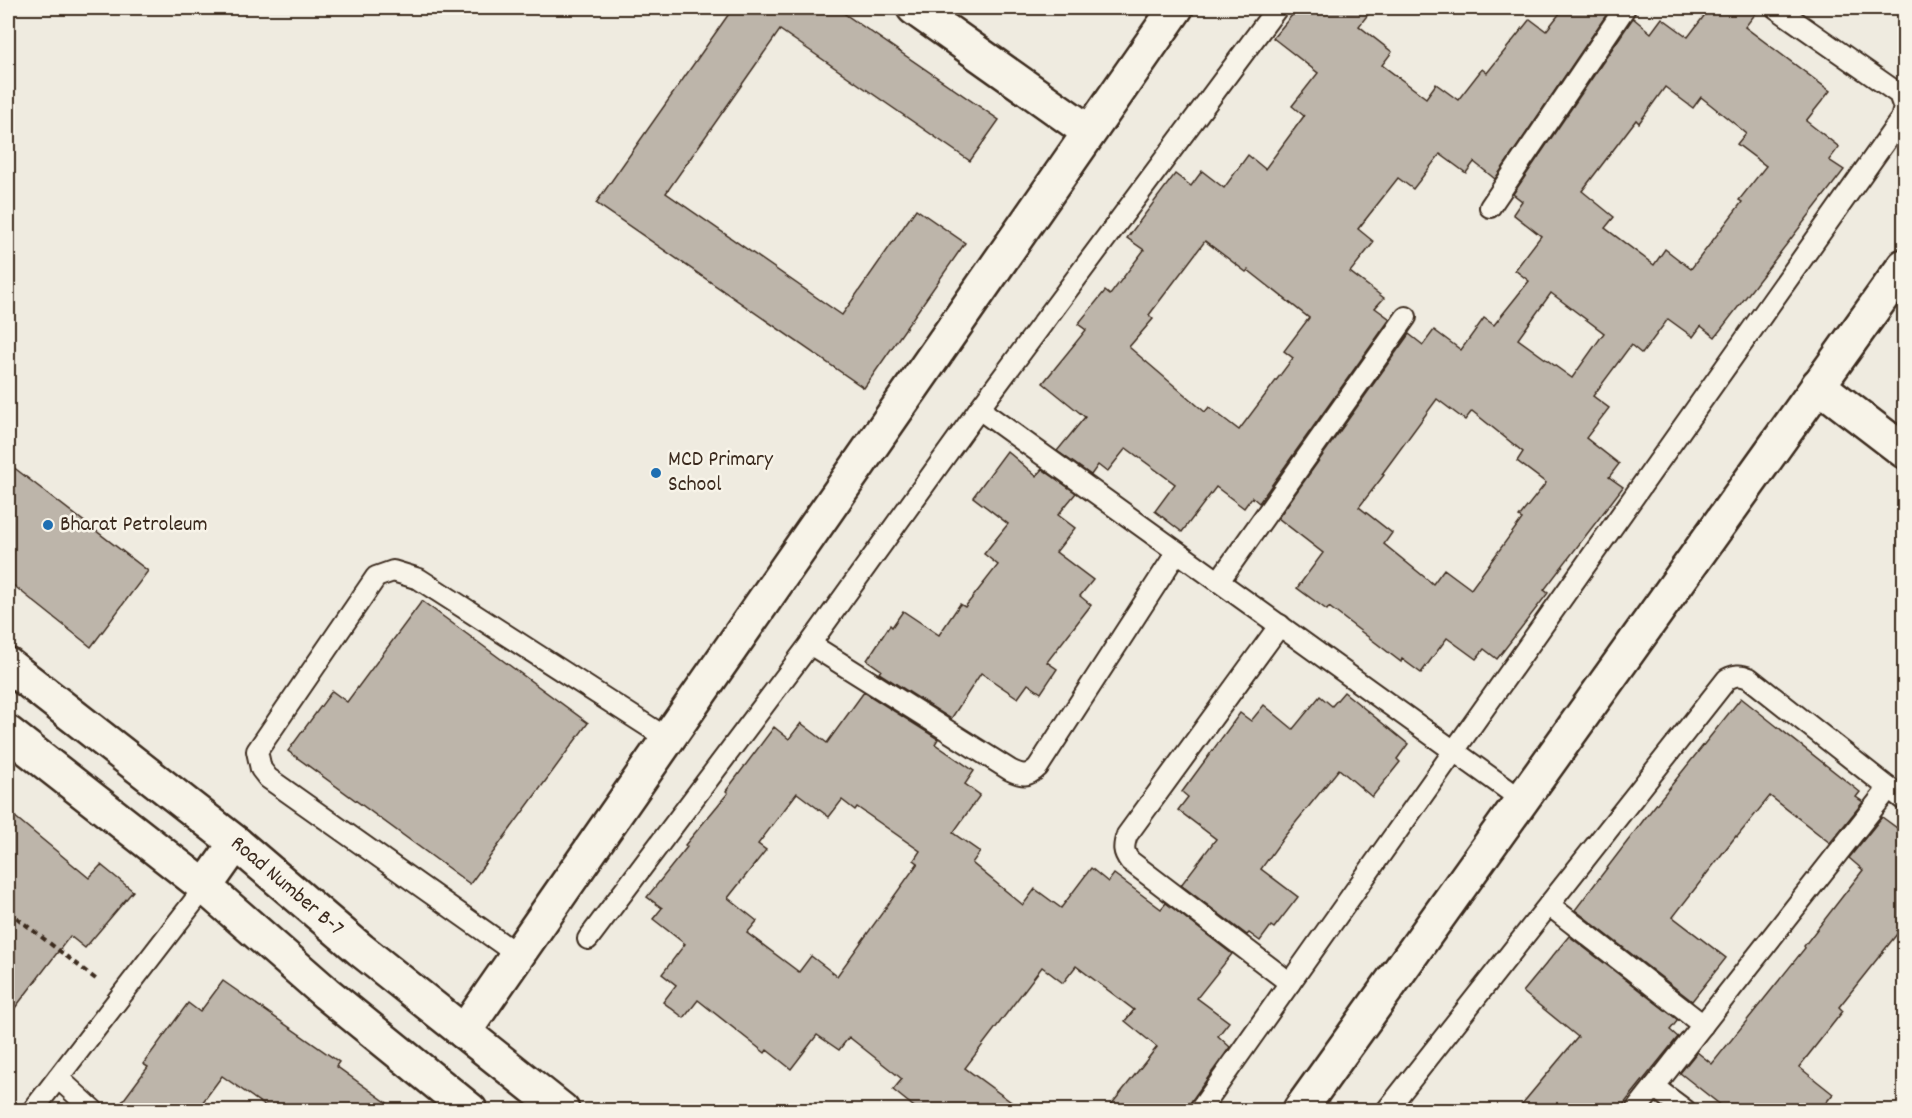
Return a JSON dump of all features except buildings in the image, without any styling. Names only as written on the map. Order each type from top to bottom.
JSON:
[{"type":"street","points":[[914,8],[1089,132]]},
{"type":"street","points":[[464,1032],[1176,8]]},
{"type":"street","points":[[1300,1110],[1905,266]]},
{"type":"street","points":[[1818,385],[1905,451]]},
{"type":"street","name":"Road Number B-7","points":[[8,665],[236,843],[362,950],[562,1110]]},
{"type":"street","points":[[8,733],[205,886],[326,993],[470,1110]]},
{"type":"street","points":[[205,886],[236,843]]},
{"type":"lane","points":[[588,939],[810,644],[979,409],[1277,8]]},
{"type":"lane","points":[[1490,207],[1625,8]]},
{"type":"lane","points":[[1200,1110],[1901,119],[1904,108],[1899,94],[1776,8]]},
{"type":"lane","points":[[1219,581],[1406,317]]},
{"type":"lane","points":[[979,409],[1522,800]]},
{"type":"lane","points":[[810,644],[1010,770],[1021,776],[1031,774],[1038,767],[1177,552]]},
{"type":"lane","points":[[518,955],[268,778],[261,768],[257,752],[376,577],[393,571],[419,579],[668,739]]},
{"type":"lane","points":[[1280,625],[1127,836],[1123,847],[1130,861],[1290,983]]},
{"type":"lane","points":[[1387,1110],[1727,679],[1734,675],[1742,675],[1749,678],[1897,794],[1704,1024],[1636,1110]]},
{"type":"lane","points":[[33,1110],[205,886]]},
{"type":"lane","points":[[1549,905],[1704,1024]]},
{"type":"lane","points":[[58,1078],[93,1110]]},
{"type":"lane","points":[[1654,1087],[1685,1110]]},
{"type":"path","points":[[8,911],[120,997]]},
{"type":"place","name":"MCD Primary School","points":[[656,473]]},
{"type":"place","name":"Bharat Petroleum","points":[[48,525]]}]
